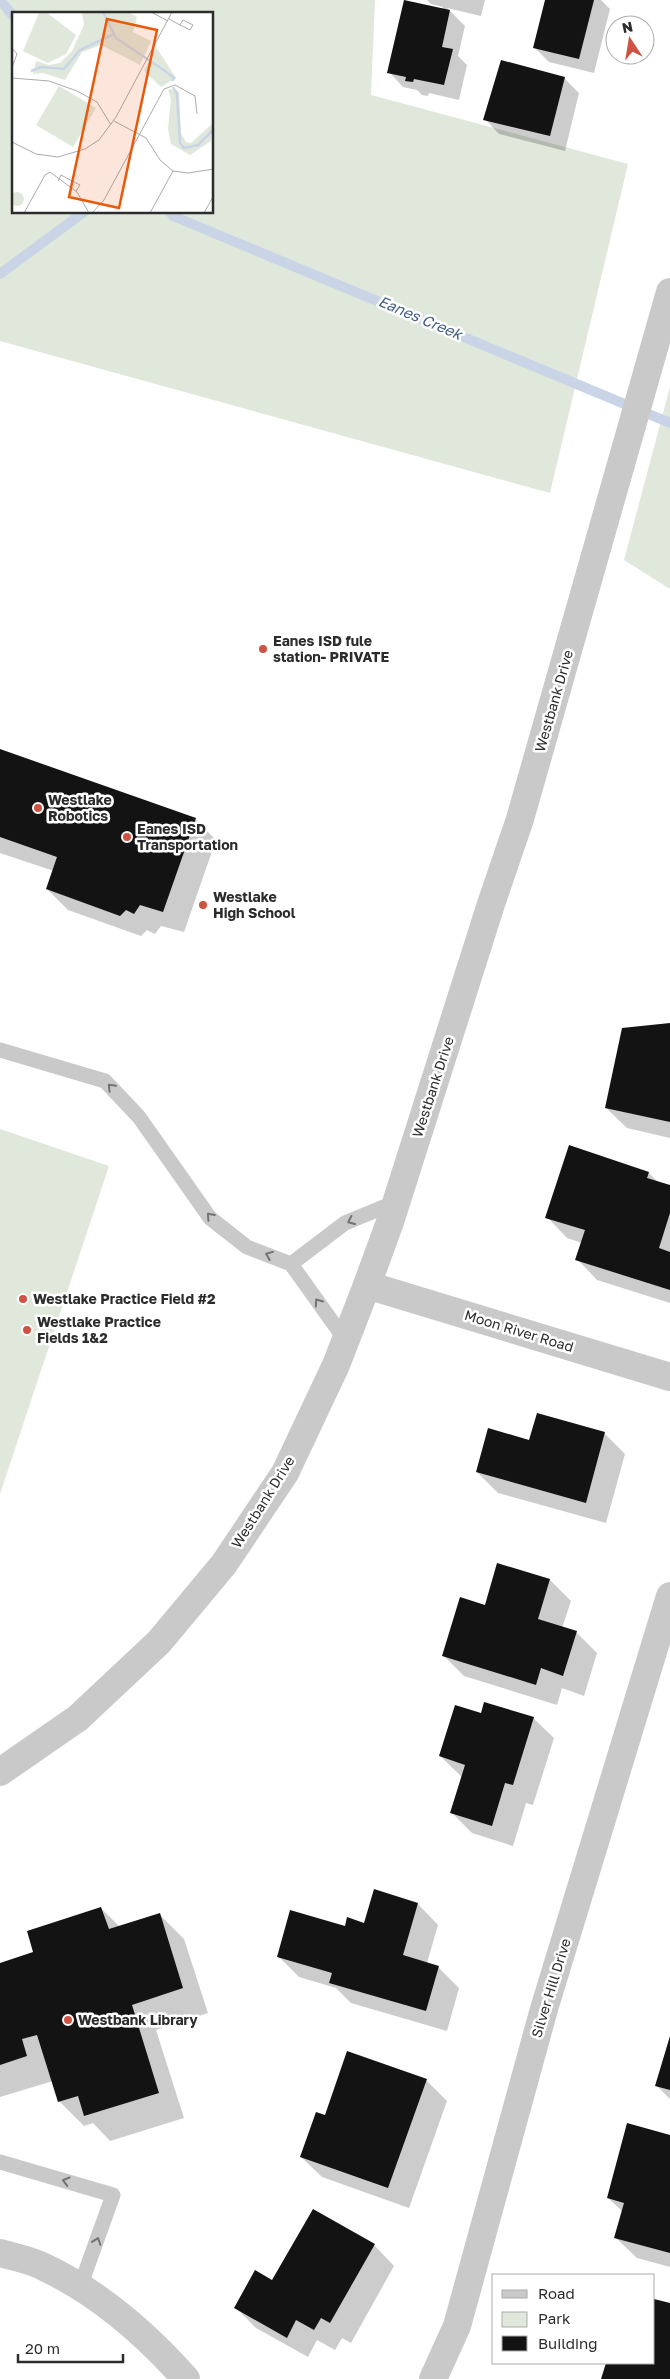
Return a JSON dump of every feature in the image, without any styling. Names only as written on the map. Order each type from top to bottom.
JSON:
[{"type":"street","name":"Westbank Drive","points":[[0,1772],[85,1712],[158,1642],[224,1564],[285,1473],[346,1341],[396,1202],[520,819],[670,292]]},
{"type":"street","name":"Moon River Road","points":[[367,1285],[670,1377]]},
{"type":"street","name":"Silver Hill Drive","points":[[433,2379],[457,2326],[544,2009],[670,1596]]},
{"type":"street","points":[[0,2253],[43,2266],[80,2287],[123,2317],[160,2351],[186,2379]]},
{"type":"lane","points":[[0,1050],[106,1081],[139,1118],[210,1218],[247,1247],[291,1264],[346,1341]]},
{"type":"lane","points":[[291,1264],[345,1223],[396,1202]]},
{"type":"lane","points":[[0,2162],[113,2195],[80,2287]]},
{"type":"green space","points":[[0,0],[375,0],[371,95],[628,164],[550,493],[0,341]]},
{"type":"green space","points":[[670,387],[670,589],[624,560]]},
{"type":"green space","name":"Westlake Practice Fields 1&2","points":[[0,1129],[109,1166],[0,1494]]},
{"type":"building","points":[[404,0],[450,10],[442,47],[453,49],[444,85],[414,79],[413,82],[405,81],[406,77],[387,73]]},
{"type":"building","points":[[545,0],[594,0],[579,59],[533,48]]},
{"type":"building","points":[[501,60],[565,77],[550,136],[483,120]]},
{"type":"building","name":"Eanes ISD Transportation","points":[[0,749],[196,818],[163,912],[140,905],[134,914],[126,910],[120,916],[46,889],[57,857],[0,837]]},
{"type":"building","points":[[670,1023],[670,1122],[605,1108],[622,1028]]},
{"type":"building","points":[[569,1145],[649,1172],[647,1178],[670,1185],[670,1213],[659,1248],[670,1252],[670,1290],[575,1260],[585,1230],[545,1218]]},
{"type":"building","points":[[537,1413],[605,1432],[586,1503],[476,1472],[488,1428],[529,1440]]},
{"type":"building","points":[[497,1563],[550,1579],[538,1619],[577,1631],[563,1676],[541,1668],[536,1685],[442,1656],[460,1597],[485,1605]]},
{"type":"building","points":[[484,1702],[534,1717],[513,1785],[505,1783],[492,1826],[450,1813],[465,1765],[439,1756],[455,1705],[481,1713]]},
{"type":"building","points":[[374,1889],[418,1903],[403,1955],[439,1966],[426,2011],[329,1983],[332,1973],[277,1957],[290,1910],[345,1926],[347,1917],[364,1923]]},
{"type":"building","name":"Westbank Library","points":[[101,1907],[109,1929],[160,1913],[183,1988],[132,2005],[159,2093],[84,2116],[78,2096],[58,2102],[37,2035],[22,2039],[27,2056],[0,2065],[0,1963],[33,1952],[27,1931]]},
{"type":"building","points":[[670,2036],[670,2090],[655,2086]]},
{"type":"building","points":[[347,2051],[427,2079],[388,2188],[300,2157],[316,2112],[325,2115]]},
{"type":"building","points":[[627,2123],[670,2135],[670,2253],[614,2238],[624,2203],[607,2198]]},
{"type":"building","points":[[313,2209],[375,2244],[330,2323],[321,2318],[314,2330],[296,2320],[287,2338],[234,2308],[255,2270],[272,2280]]},
{"type":"building","points":[[655,2299],[670,2303],[670,2379],[601,2379],[606,2364],[655,2364]]},
{"type":"waterway","name":"Eanes Creek","points":[[0,0],[12,15]]},
{"type":"waterway","points":[[0,274],[81,214]]},
{"type":"waterway","name":"Eanes Creek","points":[[172,214],[670,423]]},
{"type":"place","name":"Eanes ISD fule station- PRIVATE","points":[[263,649]]},
{"type":"place","name":"Westlake Robotics","points":[[38,808]]},
{"type":"place","name":"Eanes ISD Transportation","points":[[127,837]]},
{"type":"place","name":"Westlake High School","points":[[203,905]]},
{"type":"place","name":"Westlake Practice Field #2","points":[[23,1299]]},
{"type":"place","name":"Westlake Practice Fields 1&2","points":[[27,1330]]},
{"type":"place","name":"Westbank Library","points":[[68,2020]]}]
